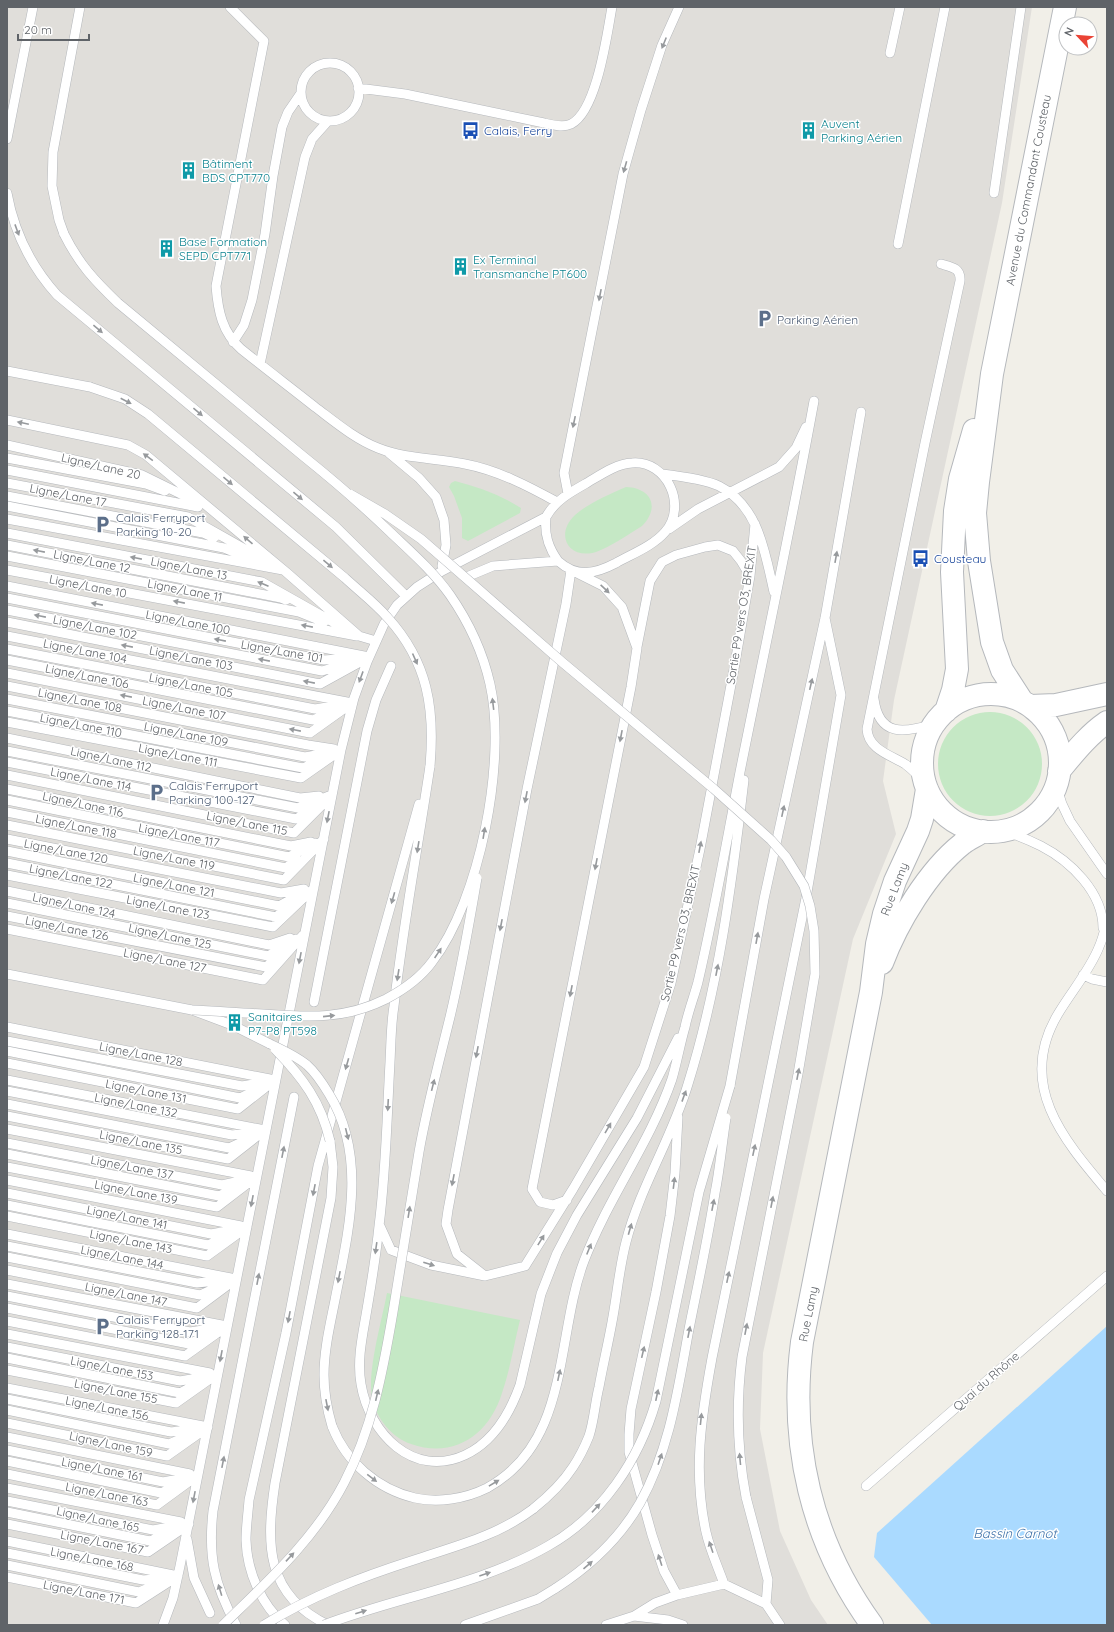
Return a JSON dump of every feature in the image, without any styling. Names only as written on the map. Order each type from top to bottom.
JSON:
[{"type":"street","name":"Avenue du Commandant Cousteau","points":[[1026,704],[1002,670],[994,649],[978,548],[976,513],[977,494],[992,374],[1065,7]]},
{"type":"street","name":"Avenue du Commandant Cousteau","points":[[940,718],[954,690],[956,676],[952,572],[955,511],[960,479],[992,374]]},
{"type":"street","points":[[1026,704],[1056,705],[1107,694]]},
{"type":"street","points":[[1058,778],[1059,752],[1053,734],[1043,718],[1026,704],[1005,695],[978,695],[957,703],[940,718],[929,732],[923,750],[922,763],[925,785],[936,805],[949,818],[965,827],[983,831],[1004,830],[1022,824],[1038,813],[1050,798],[1058,778],[1093,733],[1107,722]]},
{"type":"street","name":"Rue Lamy","points":[[872,1625],[840,1575],[828,1550],[807,1483],[799,1434],[799,1363],[871,992],[877,944],[884,914],[895,881],[922,820],[925,785]]},
{"type":"street","name":"Rue Lamy","points":[[871,992],[888,948],[912,904],[933,874],[951,854],[962,844],[983,831]]},
{"type":"lane","points":[[7,139],[33,7]]},
{"type":"lane","points":[[80,7],[53,152],[52,186],[59,220],[64,234],[81,265],[92,279],[118,303],[350,494],[412,552],[439,581],[462,614],[482,656],[491,685],[496,730],[490,795],[469,928],[460,975],[420,1144],[387,1350],[373,1409],[354,1462],[330,1508],[308,1538],[223,1625]]},
{"type":"lane","points":[[230,7],[264,41],[216,286],[218,310],[225,329],[233,342],[338,424],[357,437],[386,451],[419,478],[436,497],[444,520],[446,545],[442,571]]},
{"type":"lane","points":[[358,88],[405,94],[544,124],[563,126],[570,125],[582,114],[592,95],[599,73],[612,7]]},
{"type":"lane","points":[[568,494],[564,473],[623,174],[641,110],[660,52],[679,7]]},
{"type":"lane","points":[[890,53],[900,7]]},
{"type":"lane","points":[[898,244],[945,7]]},
{"type":"lane","points":[[994,193],[1021,7]]},
{"type":"lane","points":[[327,64],[334,64],[345,68],[354,77],[358,88],[357,101],[351,112],[341,119],[328,121],[316,118],[307,110],[301,93],[301,87],[306,75],[315,67],[327,64]]},
{"type":"lane","points":[[233,342],[244,325],[252,300],[268,218],[271,188],[282,127],[288,112],[301,93]]},
{"type":"lane","points":[[260,364],[305,157],[312,140],[328,121]]},
{"type":"lane","points":[[7,193],[15,225],[25,249],[38,272],[57,295],[336,527],[406,596]]},
{"type":"lane","points":[[925,785],[904,764],[877,747],[868,738],[867,724],[874,697],[924,443],[960,281],[960,273],[958,270],[941,264]]},
{"type":"lane","points":[[8,371],[90,387],[125,399],[148,414],[376,605],[399,631],[411,650],[427,692],[432,729],[430,766],[394,1007],[384,1183],[380,1226],[360,1360],[361,1384],[366,1402],[379,1430],[393,1445],[404,1452],[428,1460],[448,1460],[459,1458],[478,1448],[503,1420],[513,1403],[524,1369],[541,1294],[557,1253],[577,1215],[637,1118],[685,1024]]},
{"type":"lane","points":[[192,1010],[232,1025],[288,1053],[307,1065],[334,1102],[343,1121],[350,1147],[352,1191],[349,1221],[324,1363],[326,1400],[332,1426],[336,1437],[349,1457],[373,1480],[401,1494],[424,1499],[453,1499],[477,1492],[500,1480],[525,1456],[538,1436],[555,1392],[582,1266],[600,1224],[650,1132],[673,1076],[685,1024],[697,983],[814,401]]},
{"type":"lane","points":[[571,570],[580,573],[602,570],[658,538],[698,509],[779,467],[796,448],[812,412]]},
{"type":"lane","points":[[465,1625],[524,1604],[556,1588],[577,1575],[612,1541],[640,1504],[660,1462],[673,1415],[716,1192],[730,1086],[766,891],[825,618],[862,412]]},
{"type":"lane","points":[[7,420],[128,445],[146,454],[359,636],[376,641]]},
{"type":"lane","name":"Ligne/Lane 20","points":[[7,445],[142,474],[213,510]]},
{"type":"lane","points":[[386,451],[482,468],[519,483],[557,502]]},
{"type":"lane","points":[[7,458],[146,484],[213,510]]},
{"type":"lane","points":[[163,1625],[178,1576],[341,750],[352,703],[376,641],[384,624],[397,605],[428,579],[546,517],[557,502],[616,466],[631,463],[643,463],[662,474],[669,483],[675,501],[672,521],[666,531]]},
{"type":"lane","points":[[7,470],[179,502],[213,510]]},
{"type":"lane","points":[[662,474],[711,483],[719,486],[730,493],[747,510],[755,524],[763,545],[775,595]]},
{"type":"lane","name":"Ligne/Lane 17","points":[[7,483],[188,517],[283,570]]},
{"type":"lane","points":[[350,494],[385,514],[421,539],[562,662],[714,789],[771,840],[786,857],[804,886],[810,906],[814,931],[815,974],[798,1074],[742,1357],[739,1383],[738,1438],[741,1471],[746,1497],[768,1580],[766,1604]]},
{"type":"lane","points":[[7,496],[203,533],[283,570]]},
{"type":"lane","points":[[7,506],[224,548],[283,570]]},
{"type":"lane","points":[[546,517],[544,529],[547,541],[558,561],[571,570],[603,586],[622,607],[637,648]]},
{"type":"lane","points":[[7,519],[283,570]]},
{"type":"lane","name":"Sortie P9 vers O3, BREXIT","points":[[380,1226],[391,1250],[431,1265],[485,1276],[525,1266],[567,1200],[644,1067],[671,983],[700,849],[750,576],[755,524]]},
{"type":"lane","name":"Ligne/Lane 13","points":[[7,533],[262,582],[359,636]]},
{"type":"lane","name":"Ligne/Lane 12","points":[[7,545],[281,598],[359,636]]},
{"type":"lane","points":[[567,1200],[552,1205],[540,1202],[532,1189],[650,581],[662,562],[676,555],[718,545],[733,551],[750,576]]},
{"type":"lane","name":"Ligne/Lane 11","points":[[7,556],[299,612],[359,636]]},
{"type":"lane","points":[[469,576],[493,566],[558,561]]},
{"type":"lane","name":"Ligne/Lane 10","points":[[7,570],[359,636]]},
{"type":"lane","points":[[485,1276],[458,1254],[446,1224],[528,789],[566,604],[571,570]]},
{"type":"lane","name":"Ligne/Lane 100","points":[[7,586],[369,657]]},
{"type":"lane","name":"Ligne/Lane 101","points":[[7,598],[324,660],[369,657]]},
{"type":"lane","name":"Ligne/Lane 102","points":[[7,610],[322,671],[369,657]]},
{"type":"lane","points":[[724,1584],[706,1533],[700,1487],[699,1440],[701,1416],[806,898],[841,695],[825,618]]},
{"type":"lane","name":"Ligne/Lane 103","points":[[7,622],[320,684],[369,657]]},
{"type":"lane","name":"Ligne/Lane 104","points":[[7,636],[352,703]]},
{"type":"lane","name":"Ligne/Lane 105","points":[[7,648],[315,709],[352,703]]},
{"type":"lane","name":"Ligne/Lane 106","points":[[7,660],[313,720],[352,703]]},
{"type":"lane","points":[[314,1002],[367,731],[376,700],[391,666]]},
{"type":"lane","name":"Ligne/Lane 107","points":[[7,673],[310,733],[352,703]]},
{"type":"lane","name":"Ligne/Lane 108","points":[[7,686],[308,745],[341,750]]},
{"type":"lane","points":[[874,697],[878,716],[883,722],[892,728],[901,731],[909,731],[940,718]]},
{"type":"lane","points":[[264,1625],[312,1598],[360,1578],[482,1538],[520,1519],[555,1491],[573,1468],[588,1436],[612,1322],[626,1242],[634,1214],[679,1111],[698,1053],[718,969],[733,877],[755,698]]},
{"type":"lane","name":"Ligne/Lane 109","points":[[7,699],[305,758],[341,750]]},
{"type":"lane","name":"Ligne/Lane 110","points":[[7,710],[303,768],[341,750]]},
{"type":"lane","name":"Ligne/Lane 111","points":[[7,722],[301,778],[341,750]]},
{"type":"lane","name":"Ligne/Lane 112","points":[[7,738],[300,798],[332,795]]},
{"type":"lane","points":[[7,750],[298,808],[332,795]]},
{"type":"lane","name":"Ligne/Lane 114","points":[[7,762],[296,819],[332,795]]},
{"type":"lane","points":[[285,1625],[272,1612],[263,1598],[251,1568],[246,1542],[246,1524],[249,1500],[286,1333],[318,1166],[430,766]]},
{"type":"lane","name":"Ligne/Lane 115","points":[[7,775],[294,833],[332,795]]},
{"type":"lane","points":[[1058,778],[1062,804],[1070,821],[1107,874]]},
{"type":"lane","name":"Ligne/Lane 116","points":[[7,789],[291,846],[324,839]]},
{"type":"lane","name":"Ligne/Lane 117","points":[[7,800],[289,857],[324,839]]},
{"type":"lane","name":"Ligne/Lane 118","points":[[7,812],[286,868],[324,839]]},
{"type":"lane","name":"Ligne/Lane 119","points":[[7,825],[284,880],[324,839]]},
{"type":"lane","points":[[1004,830],[1042,846],[1060,858],[1078,874],[1091,891],[1098,904],[1102,918],[1104,935]]},
{"type":"lane","name":"Ligne/Lane 120","points":[[7,839],[281,893],[314,888]]},
{"type":"lane","name":"Ligne/Lane 121","points":[[7,851],[278,906],[314,888]]},
{"type":"lane","points":[[7,974],[192,1010],[320,1017],[356,1011],[388,998],[418,977],[431,963],[443,946],[462,908],[480,853]]},
{"type":"lane","name":"Ligne/Lane 122","points":[[7,863],[276,917],[314,888]]},
{"type":"lane","name":"Ligne/Lane 123","points":[[7,875],[273,927],[314,888]]},
{"type":"lane","name":"Ligne/Lane 124","points":[[7,891],[269,945],[304,934]]},
{"type":"lane","name":"Ligne/Lane 125","points":[[7,903],[268,956],[304,934]]},
{"type":"lane","name":"Ligne/Lane 126","points":[[7,916],[266,967],[304,934]]},
{"type":"lane","points":[[1107,920],[1104,935],[1096,954],[1058,1013],[1049,1032],[1042,1059],[1043,1085],[1046,1101],[1057,1125],[1091,1172],[1107,1191]]},
{"type":"lane","name":"Ligne/Lane 127","points":[[7,929],[264,980],[304,934]]},
{"type":"lane","points":[[1083,975],[1092,979],[1107,982]]},
{"type":"lane","name":"Ligne/Lane 128","points":[[7,1027],[275,1080]]},
{"type":"lane","points":[[7,1041],[242,1086],[275,1080]]},
{"type":"lane","points":[[270,1044],[292,1068],[314,1098],[327,1127],[333,1167],[330,1198],[280,1459],[270,1528],[273,1564],[281,1583],[291,1597],[306,1611],[328,1625]]},
{"type":"lane","points":[[7,1051],[240,1098],[275,1080]]},
{"type":"lane","name":"Ligne/Lane 131","points":[[7,1063],[238,1109],[275,1080]]},
{"type":"lane","name":"Ligne/Lane 132","points":[[7,1080],[266,1130]]},
{"type":"lane","points":[[324,1625],[364,1611],[488,1573],[534,1554],[577,1525],[592,1512],[616,1484],[637,1452],[651,1418],[656,1401],[699,1192],[730,1086]]},
{"type":"lane","points":[[7,1092],[232,1135],[266,1130]]},
{"type":"lane","points":[[236,1625],[223,1601],[215,1576],[211,1553],[212,1518],[294,1097]]},
{"type":"lane","points":[[7,1104],[229,1148],[266,1130]]},
{"type":"lane","points":[[677,1595],[664,1571],[652,1535],[629,1452],[629,1434],[630,1410],[656,1292],[670,1216],[675,1173],[679,1111]]},
{"type":"lane","name":"Ligne/Lane 135","points":[[7,1116],[228,1159],[266,1130]]},
{"type":"lane","points":[[7,1130],[256,1177]]},
{"type":"lane","name":"Ligne/Lane 137","points":[[7,1142],[222,1185],[256,1177]]},
{"type":"lane","points":[[7,1154],[218,1196],[256,1177]]},
{"type":"lane","name":"Ligne/Lane 139","points":[[7,1167],[217,1207],[256,1177]]},
{"type":"lane","points":[[7,1180],[247,1227]]},
{"type":"lane","name":"Ligne/Lane 141","points":[[7,1193],[212,1234],[247,1227]]},
{"type":"lane","points":[[7,1205],[208,1245],[247,1227]]},
{"type":"lane","name":"Ligne/Lane 143","points":[[7,1216],[207,1256],[247,1227]]},
{"type":"lane","name":"Ligne/Lane 144","points":[[7,1234],[236,1279]]},
{"type":"lane","points":[[7,1246],[197,1283],[236,1279]]},
{"type":"lane","points":[[7,1257],[200,1295],[236,1279]]},
{"type":"lane","name":"Ligne/Lane 147","points":[[7,1270],[197,1308],[236,1279]]},
{"type":"lane","name":"Quai du Rhône","points":[[866,1486],[1107,1276]]},
{"type":"lane","points":[[7,1284],[227,1326]]},
{"type":"lane","points":[[7,1296],[190,1332],[227,1326]]},
{"type":"lane","points":[[7,1308],[189,1344],[227,1326]]},
{"type":"lane","points":[[7,1321],[185,1356],[227,1326]]},
{"type":"lane","points":[[7,1334],[218,1374]]},
{"type":"lane","name":"Ligne/Lane 153","points":[[7,1347],[180,1382],[218,1374]]},
{"type":"lane","points":[[7,1358],[180,1393],[218,1374]]},
{"type":"lane","name":"Ligne/Lane 155","points":[[7,1370],[176,1403],[218,1374]]},
{"type":"lane","name":"Ligne/Lane 156","points":[[7,1388],[208,1427]]},
{"type":"lane","points":[[7,1399],[171,1432],[208,1427]]},
{"type":"lane","points":[[7,1410],[169,1444],[208,1427]]},
{"type":"lane","name":"Ligne/Lane 159","points":[[7,1423],[167,1456],[208,1427]]},
{"type":"lane","points":[[7,1437],[198,1475]]},
{"type":"lane","name":"Ligne/Lane 161","points":[[7,1450],[164,1482],[198,1475]]},
{"type":"lane","points":[[7,1461],[162,1493],[198,1475]]},
{"type":"lane","name":"Ligne/Lane 163","points":[[7,1474],[158,1505],[198,1475]]},
{"type":"lane","points":[[7,1488],[188,1524]]},
{"type":"lane","name":"Ligne/Lane 165","points":[[7,1500],[153,1530],[188,1524]]},
{"type":"lane","points":[[7,1512],[150,1542],[188,1524]]},
{"type":"lane","name":"Ligne/Lane 167","points":[[7,1524],[148,1552],[188,1524]]},
{"type":"lane","points":[[186,1534],[194,1578],[210,1613]]},
{"type":"lane","name":"Ligne/Lane 168","points":[[7,1541],[178,1576]]},
{"type":"lane","points":[[7,1553],[143,1580],[178,1576]]},
{"type":"lane","points":[[7,1565],[139,1592],[178,1576]]},
{"type":"lane","name":"Ligne/Lane 171","points":[[7,1577],[136,1603],[178,1576]]},
{"type":"lane","points":[[606,1625],[634,1616],[655,1603],[677,1595],[724,1584],[766,1604],[780,1625]]},
{"type":"lane","points":[[634,1616],[668,1620],[683,1625]]},
{"type":"shaded area","points":[[7,7],[1032,7],[1002,203],[894,700],[883,781],[896,834],[853,939],[763,1353],[760,1429],[780,1531],[811,1600],[828,1625],[7,1625]]},
{"type":"green space","points":[[455,481],[497,495],[521,508],[520,513],[468,541],[462,538],[462,518],[449,487],[451,483]]},
{"type":"green space","points":[[626,487],[635,488],[642,491],[650,500],[652,506],[651,512],[648,519],[642,526],[613,544],[596,552],[586,554],[572,549],[565,538],[569,523],[575,515],[592,503]]},
{"type":"green space","points":[[990,712],[1010,716],[1027,727],[1038,744],[1042,764],[1038,784],[1027,801],[1010,812],[990,816],[970,812],[953,801],[942,784],[938,764],[942,744],[953,727],[970,716]]},
{"type":"green space","points":[[387,1293],[520,1320],[507,1375],[496,1408],[479,1432],[468,1440],[455,1446],[442,1448],[427,1448],[411,1444],[397,1437],[391,1432],[377,1413],[372,1398],[371,1387],[373,1360]]},
{"type":"water","name":"Bassin Carnot","points":[[1107,1326],[1107,1625],[932,1625],[874,1557],[877,1533]]},
{"type":"place","name":"Calais, Ferry","points":[[471,130]]},
{"type":"place","name":"Auvent Parking Aérien","points":[[808,130]]},
{"type":"place","name":"Bâtiment BDS CPT770","points":[[189,170]]},
{"type":"place","name":"Base Formation SEPD CPT771","points":[[166,248]]},
{"type":"place","name":"Ex Terminal Transmanche PT600","points":[[460,266]]},
{"type":"place","name":"Parking Aérien","points":[[764,319]]},
{"type":"place","name":"Calais Ferryport Parking 10-20","points":[[103,524]]},
{"type":"place","name":"Cousteau","points":[[921,558]]},
{"type":"place","name":"Calais Ferryport Parking 100-127","points":[[156,792]]},
{"type":"place","name":"Sanitaires P7-P8 PT598","points":[[235,1023]]},
{"type":"place","name":"Calais Ferryport Parking 128-171","points":[[103,1326]]}]
